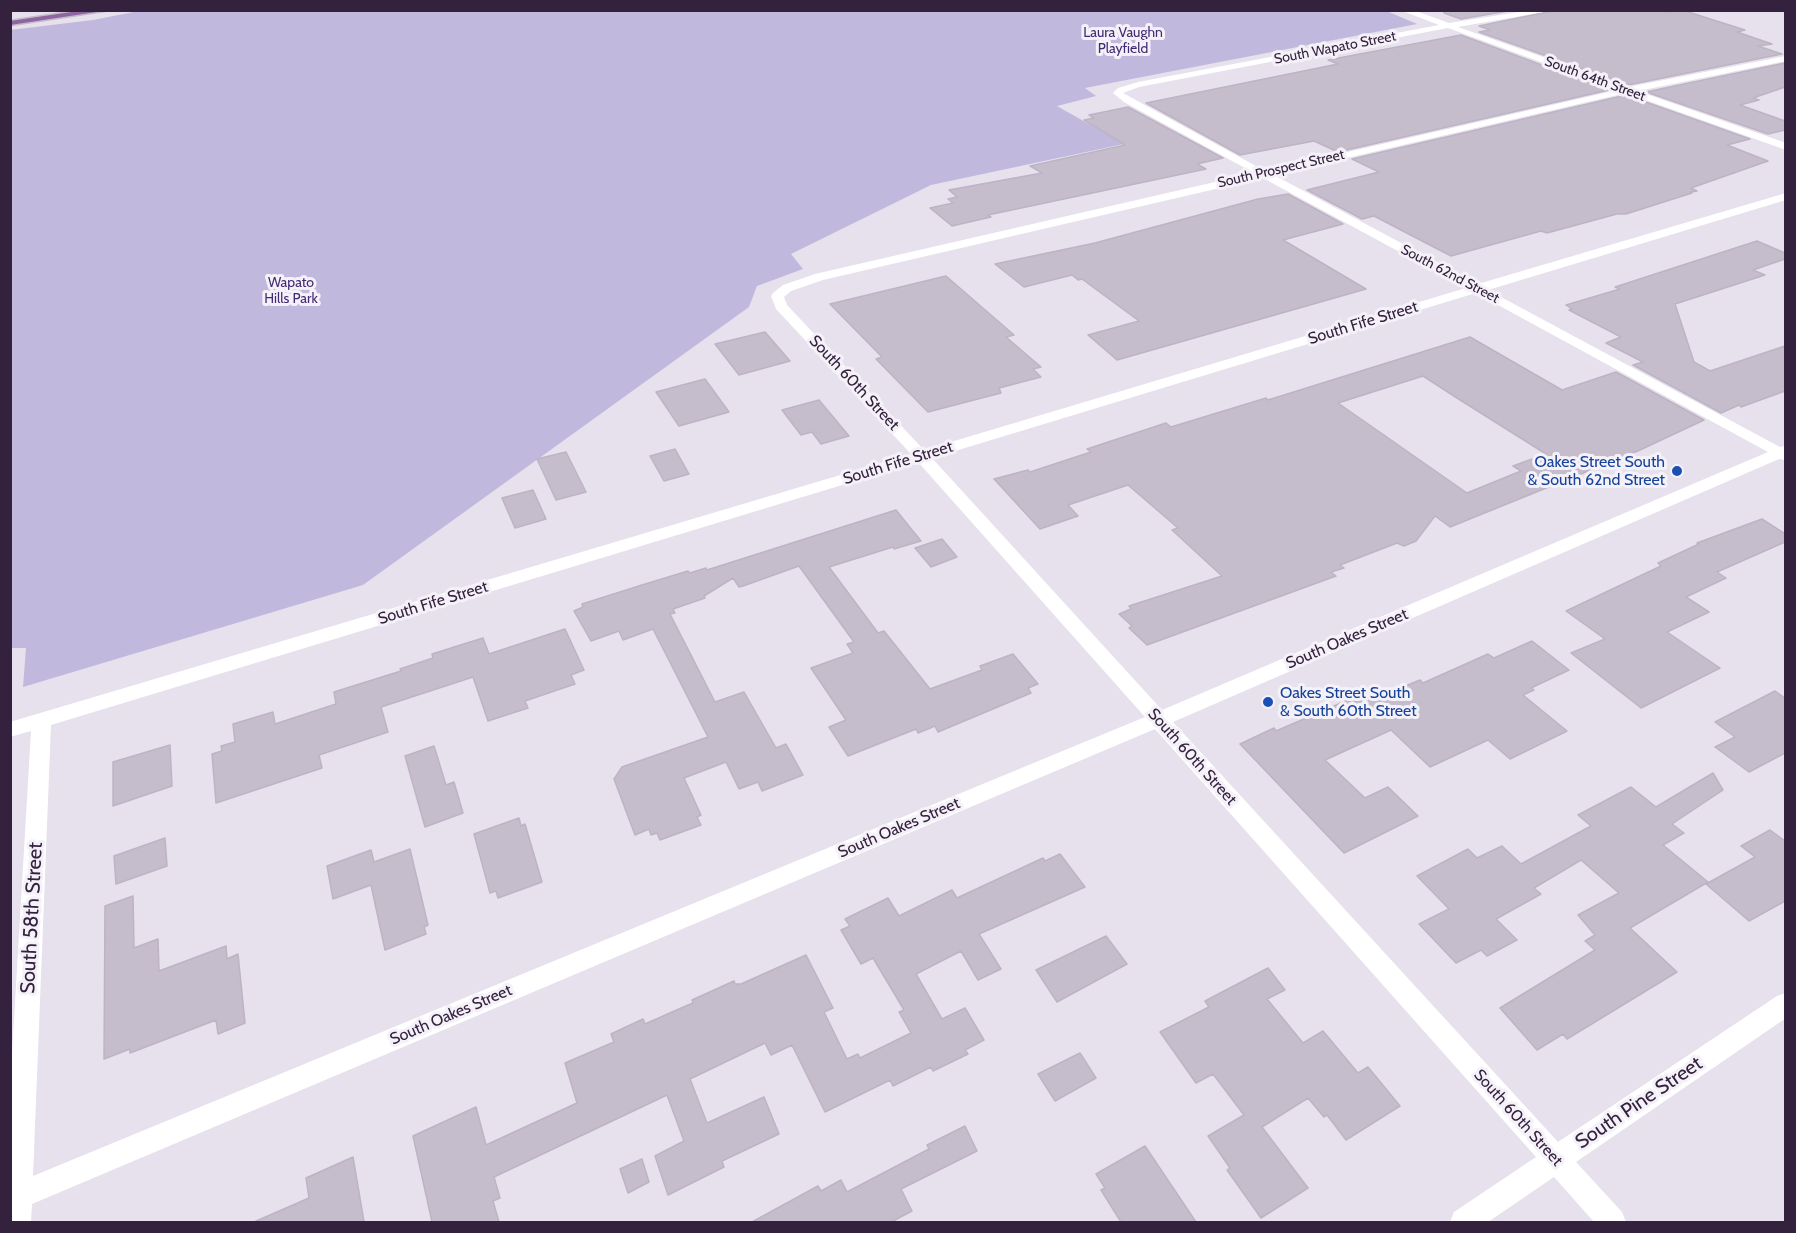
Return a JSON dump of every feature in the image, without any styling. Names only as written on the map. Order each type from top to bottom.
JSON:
[{"type":"main road","points":[[10,23],[106,10]]},
{"type":"street","name":"South 64th Street","points":[[1404,10],[1785,147]]},
{"type":"street","name":"South Wapato Street","points":[[1119,91],[1138,85],[1448,26],[1551,10]]},
{"type":"street","name":"South Prospect Street","points":[[780,292],[819,277],[1264,173],[1627,90],[1785,58]]},
{"type":"street","name":"South 62nd Street","points":[[1119,91],[1118,93],[1127,100],[1783,453]]},
{"type":"street","name":"South Fife Street","points":[[10,730],[1785,196]]},
{"type":"street","name":"South 60th Street","points":[[780,292],[777,299],[781,306],[921,456],[1612,1222]]},
{"type":"street","name":"South Oakes Street","points":[[14,1197],[1158,720],[1783,453]]},
{"type":"street","name":"South 58th Street","points":[[17,1222],[14,1197],[41,721]]},
{"type":"street","name":"South Pine Street","points":[[1464,1222],[1785,1004]]},
{"type":"green space","name":"Wapato Hills Park","points":[[144,10],[1384,10],[1417,24],[1085,88],[1096,96],[1057,106],[1124,144],[931,185],[791,254],[803,269],[757,286],[749,307],[363,585],[23,687],[26,648],[10,648],[10,30],[93,20]]},
{"type":"building","points":[[1445,10],[1514,10],[1461,19],[1444,13]]},
{"type":"building","points":[[1557,10],[1661,10],[1668,12],[1682,10],[1745,30],[1737,32],[1772,44],[1758,46],[1782,54],[1628,85],[1479,32],[1490,30],[1479,26]]},
{"type":"building","points":[[1461,35],[1609,90],[1338,152],[1314,141],[1240,155],[1146,103],[1338,64],[1328,60]]},
{"type":"building","points":[[1785,63],[1785,87],[1753,98],[1759,100],[1740,105],[1785,121],[1785,130],[1768,134],[1646,92]]},
{"type":"building","points":[[1626,95],[1750,139],[1727,145],[1768,161],[1691,188],[1697,191],[1690,192],[1692,193],[1626,214],[1617,214],[1547,233],[1541,231],[1451,256],[1374,216],[1362,219],[1307,190],[1379,172],[1352,159]]},
{"type":"building","points":[[1128,107],[1223,158],[1197,164],[1206,169],[988,215],[991,217],[952,226],[930,208],[953,203],[948,199],[957,197],[949,190],[1042,173],[1030,166],[1125,145],[1084,120],[1094,118],[1089,115]]},
{"type":"building","points":[[1288,194],[1343,224],[1283,240],[1366,289],[1117,360],[1088,335],[1139,321],[1082,279],[1078,280],[1072,275],[1024,287],[995,264],[1095,243],[1258,199]]},
{"type":"building","points":[[1757,241],[1785,253],[1785,259],[1753,270],[1765,275],[1675,304],[1694,362],[1710,371],[1785,346],[1785,391],[1741,407],[1739,405],[1721,413],[1633,365],[1643,362],[1606,343],[1621,337],[1569,310],[1572,309],[1566,305],[1620,289],[1615,287]]},
{"type":"building","points":[[946,276],[1014,335],[1006,337],[1041,367],[1033,369],[1041,377],[999,388],[1001,393],[928,412],[876,359],[882,357],[830,304]]},
{"type":"building","points":[[765,332],[790,361],[739,375],[715,344]]},
{"type":"building","points":[[1470,337],[1562,390],[1616,372],[1704,420],[1640,450],[1450,527],[1435,516],[1416,541],[1404,546],[1397,543],[1340,565],[1344,568],[1331,572],[1336,576],[1147,645],[1129,628],[1132,626],[1119,614],[1131,609],[1129,606],[1222,576],[1172,530],[1178,528],[1128,485],[1068,505],[1078,516],[1040,529],[994,479],[1028,470],[1030,472],[1091,452],[1087,449],[1166,423],[1171,427],[1266,398],[1268,400]],"holes":[[[1423,376],[1546,454],[1513,466],[1521,471],[1467,493],[1338,403]]]},
{"type":"building","points":[[705,379],[729,412],[679,426],[656,392]]},
{"type":"building","points":[[819,400],[849,436],[821,444],[812,432],[801,435],[782,410]]},
{"type":"building","points":[[675,449],[689,474],[664,481],[650,456]]},
{"type":"building","points":[[566,452],[586,492],[556,500],[537,459]]},
{"type":"building","points":[[533,490],[546,519],[515,528],[502,498]]},
{"type":"building","points":[[896,510],[921,541],[894,549],[893,547],[829,567],[878,633],[884,631],[930,689],[982,670],[980,666],[1013,654],[1038,684],[1028,688],[1031,693],[938,732],[935,726],[918,733],[916,729],[848,756],[829,727],[846,720],[811,668],[853,653],[847,644],[854,642],[799,566],[739,587],[733,578],[704,596],[705,598],[673,609],[675,613],[670,614],[715,702],[744,692],[776,748],[786,744],[803,775],[762,791],[758,782],[739,789],[726,762],[684,778],[701,815],[697,817],[701,825],[660,840],[657,833],[651,835],[649,829],[635,835],[614,779],[622,767],[708,737],[653,629],[623,640],[619,631],[591,641],[574,611],[583,607],[582,604],[642,585],[688,571],[690,573],[706,568],[707,570]]},
{"type":"building","points":[[1762,519],[1785,534],[1785,542],[1717,572],[1726,578],[1686,597],[1709,612],[1667,632],[1720,668],[1641,708],[1571,653],[1605,639],[1566,611],[1661,566],[1658,563],[1699,544],[1697,543]]},
{"type":"building","points":[[942,539],[957,557],[931,567],[915,548]]},
{"type":"building","points":[[565,629],[584,670],[571,675],[575,684],[525,701],[528,708],[488,721],[473,677],[381,707],[388,732],[319,755],[322,768],[216,803],[212,754],[222,751],[221,746],[235,742],[233,724],[273,712],[275,724],[336,704],[334,692],[401,671],[400,669],[433,658],[432,654],[483,638],[489,654]]},
{"type":"building","points":[[1532,641],[1569,670],[1531,688],[1534,690],[1523,695],[1567,731],[1510,759],[1488,740],[1430,767],[1391,730],[1325,760],[1365,798],[1388,787],[1418,816],[1344,853],[1240,744],[1274,728],[1276,731],[1348,700],[1352,703],[1375,693],[1379,697],[1420,680],[1423,683],[1488,654],[1494,658]]},
{"type":"building","points":[[1775,691],[1785,698],[1785,753],[1749,772],[1715,747],[1735,737],[1715,722]]},
{"type":"building","points":[[170,745],[172,786],[113,806],[113,762]]},
{"type":"building","points":[[434,746],[446,785],[454,782],[463,813],[425,827],[405,756]]},
{"type":"building","points":[[1713,773],[1723,790],[1672,824],[1684,833],[1663,845],[1708,882],[1630,928],[1677,972],[1567,1039],[1563,1034],[1537,1050],[1500,1008],[1595,950],[1585,941],[1595,935],[1578,915],[1619,893],[1581,860],[1534,888],[1541,894],[1496,919],[1517,940],[1487,956],[1481,950],[1456,963],[1419,924],[1449,909],[1417,876],[1468,849],[1477,858],[1502,846],[1521,864],[1591,826],[1578,815],[1631,787],[1656,807]]},
{"type":"building","points":[[519,818],[521,826],[525,824],[542,882],[498,898],[496,891],[490,893],[474,834]]},
{"type":"building","points":[[1770,830],[1785,841],[1785,901],[1749,921],[1706,884],[1755,857],[1741,846]]},
{"type":"building","points":[[165,838],[167,866],[116,884],[114,856]]},
{"type":"building","points":[[410,849],[428,925],[424,927],[426,934],[385,950],[371,885],[333,899],[327,866],[371,850],[374,862]]},
{"type":"building","points":[[1060,854],[1085,887],[979,934],[1001,969],[978,980],[961,951],[916,974],[942,1019],[965,1008],[984,1040],[965,1050],[968,1054],[933,1071],[931,1067],[893,1086],[890,1080],[825,1112],[792,1045],[771,1055],[765,1043],[690,1079],[707,1123],[764,1097],[779,1134],[722,1161],[724,1167],[668,1195],[655,1156],[684,1141],[667,1095],[494,1177],[500,1198],[493,1201],[499,1222],[432,1222],[413,1136],[476,1107],[486,1145],[577,1103],[565,1063],[614,1042],[611,1034],[643,1019],[645,1024],[693,1003],[692,1000],[734,981],[735,984],[741,984],[806,955],[833,1008],[824,1012],[847,1059],[858,1054],[860,1058],[911,1033],[899,1012],[904,1010],[873,958],[861,964],[841,930],[850,926],[845,919],[888,898],[899,916],[952,890],[957,898],[1043,858],[1045,861]]},
{"type":"building","points":[[133,896],[134,948],[158,939],[159,971],[226,946],[227,959],[238,954],[245,1023],[218,1034],[216,1020],[130,1053],[130,1049],[104,1059],[105,906]]},
{"type":"building","points":[[1106,936],[1127,964],[1057,1002],[1036,970]]},
{"type":"building","points":[[1268,968],[1285,990],[1267,999],[1303,1043],[1323,1031],[1358,1073],[1368,1067],[1400,1106],[1346,1140],[1327,1115],[1324,1117],[1308,1098],[1262,1127],[1308,1188],[1261,1218],[1227,1170],[1230,1168],[1208,1136],[1244,1115],[1213,1074],[1196,1083],[1160,1032],[1209,1007],[1205,1001]]},
{"type":"building","points":[[1080,1053],[1096,1078],[1055,1101],[1038,1074]]},
{"type":"building","points":[[965,1126],[977,1151],[901,1189],[912,1211],[891,1222],[752,1222],[818,1186],[821,1191],[841,1180],[847,1192],[929,1149],[927,1145]]},
{"type":"building","points":[[1145,1146],[1196,1222],[1121,1222],[1101,1190],[1105,1188],[1096,1174]]},
{"type":"building","points":[[353,1157],[364,1222],[254,1222],[309,1198],[306,1178]]},
{"type":"building","points":[[642,1159],[649,1182],[628,1193],[620,1169]]},
{"type":"place","name":"Oakes Street South & South 62nd Street","points":[[1677,471]]},
{"type":"place","name":"Oakes Street South & South 60th Street","points":[[1268,702]]},
{"type":"park label","name":"Laura Vaughn Playfield","points":[[1123,41]]}]
